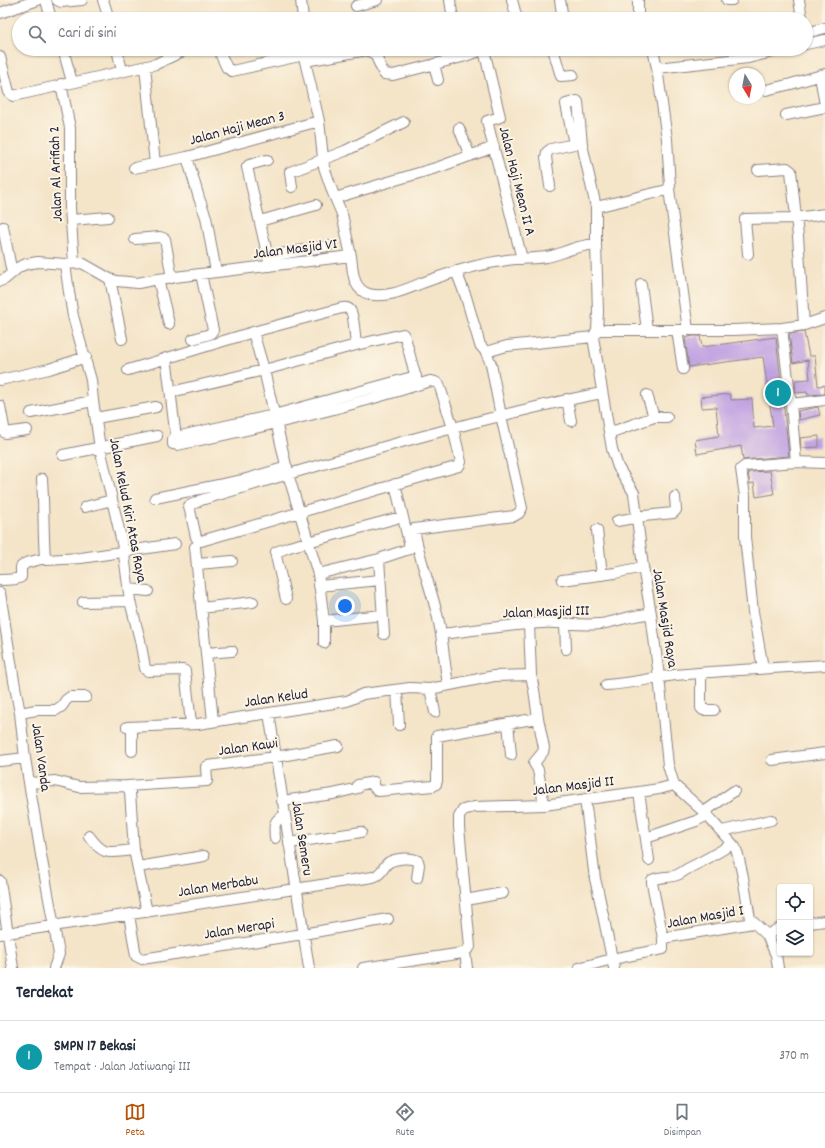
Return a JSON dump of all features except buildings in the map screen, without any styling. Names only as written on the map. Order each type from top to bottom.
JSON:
[{"type":"street","points":[[0,13],[38,0]]},
{"type":"street","points":[[46,0],[49,12]]},
{"type":"street","points":[[62,1],[82,0]]},
{"type":"street","points":[[103,0],[107,12]]},
{"type":"street","points":[[301,0],[302,12]]},
{"type":"street","points":[[356,6],[376,0]]},
{"type":"street","points":[[450,0],[452,12]]},
{"type":"street","points":[[512,0],[515,12]]},
{"type":"street","points":[[560,0],[561,12]]},
{"type":"street","points":[[638,0],[638,12]]},
{"type":"street","points":[[727,0],[732,0]]},
{"type":"street","points":[[799,0],[801,12]]},
{"type":"street","points":[[813,31],[825,28]]},
{"type":"street","points":[[813,41],[825,40]]},
{"type":"street","points":[[66,56],[72,82]]},
{"type":"street","points":[[119,56],[122,72]]},
{"type":"street","points":[[0,58],[9,92],[13,96],[61,84],[145,67],[156,64],[173,56]]},
{"type":"street","points":[[221,56],[227,68],[232,71],[300,56]]},
{"type":"street","points":[[304,56],[319,120],[323,159],[327,178],[334,198],[342,214],[351,256]]},
{"type":"street","points":[[376,56],[384,74],[387,75],[393,75],[434,64],[454,56]]},
{"type":"street","name":"Jalan Haji Mean II A","points":[[487,56],[500,117],[487,121],[522,259]]},
{"type":"street","points":[[555,56],[561,76],[573,75]]},
{"type":"street","points":[[654,56],[667,139],[670,182],[669,189],[683,330],[683,369]]},
{"type":"street","points":[[657,68],[756,56]]},
{"type":"street","points":[[434,64],[438,80]]},
{"type":"street","points":[[145,67],[155,164]]},
{"type":"street","points":[[766,90],[822,75],[825,106],[786,115]]},
{"type":"street","name":"Jalan Al Arifiah 2","points":[[61,84],[70,128],[70,263]]},
{"type":"street","name":"Jalan Haji Mean 3","points":[[216,272],[206,217],[187,157],[319,120]]},
{"type":"street","points":[[292,187],[290,172],[344,151],[404,122]]},
{"type":"street","points":[[459,128],[470,156]]},
{"type":"street","name":"Jalan Masjid Raya","points":[[550,186],[546,157],[547,152],[551,149],[578,144],[596,207],[598,312],[595,334],[602,393],[609,433],[618,468],[634,493],[659,677],[668,765],[674,785]]},
{"type":"street","points":[[334,198],[439,167],[494,147]]},
{"type":"street","points":[[134,168],[187,157]]},
{"type":"street","points":[[267,160],[249,165],[247,167],[270,261],[328,246]]},
{"type":"street","points":[[758,170],[790,169],[796,218],[804,325]]},
{"type":"street","points":[[596,207],[669,189]]},
{"type":"street","points":[[260,221],[316,205]]},
{"type":"street","points":[[748,254],[745,219],[796,218],[825,214]]},
{"type":"street","points":[[71,220],[108,217]]},
{"type":"street","points":[[3,227],[10,268],[13,272]]},
{"type":"street","points":[[135,239],[160,237],[165,239],[172,278]]},
{"type":"street","name":"Jalan Masjid VI","points":[[0,281],[5,279],[19,267],[32,262],[82,263],[110,279],[138,283],[216,272],[270,261],[351,256],[356,284],[362,291],[377,295],[406,289],[456,272],[490,263],[545,258],[555,256],[574,248],[596,244]]},
{"type":"street","name":"Jalan Kelud Kiri Atas Raya","points":[[70,263],[68,292],[73,316],[91,380],[100,448],[124,552],[130,601],[146,670],[185,671],[191,724]]},
{"type":"street","points":[[448,684],[441,634],[432,592],[419,555],[414,529],[514,516],[521,511],[522,508],[491,364],[486,352],[480,345],[466,297],[456,272]]},
{"type":"street","points":[[193,339],[210,334],[213,330],[201,274]]},
{"type":"street","points":[[110,279],[122,339]]},
{"type":"street","points":[[158,280],[169,324]]},
{"type":"street","points":[[641,284],[647,330]]},
{"type":"street","points":[[128,370],[253,332],[346,308],[351,311],[356,345]]},
{"type":"street","points":[[486,352],[507,346],[595,334],[647,330],[734,330],[782,328],[804,325],[825,318]]},
{"type":"street","points":[[782,328],[796,462]]},
{"type":"street","points":[[253,332],[264,370],[275,420],[299,512],[318,574],[324,621],[324,643]]},
{"type":"street","points":[[171,392],[264,370],[403,334],[417,381]]},
{"type":"street","points":[[0,380],[49,369],[86,358]]},
{"type":"street","points":[[166,358],[176,437],[275,420],[417,381],[430,381],[439,384],[453,428],[461,462],[459,466],[201,541],[196,537],[189,509],[189,506],[201,500],[288,471],[404,440],[453,428],[501,416],[567,399],[602,393]]},
{"type":"street","points":[[647,395],[654,417]]},
{"type":"street","points":[[567,399],[571,421]]},
{"type":"street","points":[[791,404],[825,400]]},
{"type":"street","points":[[31,413],[93,401]]},
{"type":"street","points":[[0,406],[5,433],[27,430]]},
{"type":"street","points":[[96,418],[156,407]]},
{"type":"street","points":[[609,433],[654,417],[667,417]]},
{"type":"street","points":[[63,456],[157,436]]},
{"type":"street","points":[[763,668],[753,612],[745,537],[744,496],[740,469],[745,466],[796,462],[825,463]]},
{"type":"street","points":[[155,498],[288,471]]},
{"type":"street","points":[[42,479],[45,558]]},
{"type":"street","points":[[318,574],[379,559],[409,549],[410,547],[395,484]]},
{"type":"street","points":[[617,521],[673,513],[676,510],[676,497]]},
{"type":"street","points":[[85,507],[112,500]]},
{"type":"street","points":[[286,599],[276,553],[288,547],[402,517]]},
{"type":"street","points":[[596,530],[602,575]]},
{"type":"street","points":[[0,580],[18,579],[21,577],[21,567],[26,563],[45,558],[48,560],[124,552],[175,544]]},
{"type":"street","points":[[195,547],[198,564],[213,721]]},
{"type":"street","points":[[379,559],[384,634]]},
{"type":"street","points":[[198,564],[232,561]]},
{"type":"street","points":[[562,580],[602,575],[643,567]]},
{"type":"street","points":[[319,586],[380,580]]},
{"type":"street","points":[[129,589],[148,591]]},
{"type":"street","name":"Jalan Vanda","points":[[0,593],[20,713],[25,758],[59,954],[54,968]]},
{"type":"street","points":[[83,602],[130,601]]},
{"type":"street","points":[[201,608],[253,602]]},
{"type":"street","name":"Jalan Masjid III","points":[[441,634],[529,624],[602,623],[636,615],[651,614]]},
{"type":"street","points":[[324,621],[382,615]]},
{"type":"street","points":[[529,624],[531,675],[544,749],[540,757],[534,763],[538,770],[544,805]]},
{"type":"street","points":[[565,624],[566,649]]},
{"type":"street","points":[[206,653],[232,651]]},
{"type":"street","points":[[606,685],[627,684],[659,677],[701,673],[825,665]]},
{"type":"street","points":[[701,673],[701,708],[703,710],[714,710]]},
{"type":"street","points":[[399,725],[397,690],[410,688],[430,689],[448,684],[494,676],[531,675]]},
{"type":"street","points":[[430,689],[435,712]]},
{"type":"street","name":"Jalan Kelud","points":[[132,751],[129,727],[198,724],[347,701],[363,694],[397,690]]},
{"type":"street","points":[[20,713],[36,710],[56,710],[70,697],[86,697]]},
{"type":"street","name":"Jalan Semeru","points":[[269,713],[309,968]]},
{"type":"street","points":[[282,801],[332,794],[358,788],[358,785],[374,782],[374,787],[378,790],[433,786],[437,781],[437,736],[538,718]]},
{"type":"street","points":[[508,723],[511,755]]},
{"type":"street","name":"Jalan Kawi","points":[[128,786],[207,781],[206,767],[208,766],[276,757],[338,746]]},
{"type":"street","points":[[772,760],[825,753]]},
{"type":"street","points":[[0,761],[25,758]]},
{"type":"street","points":[[30,783],[55,781],[79,787],[128,786],[130,792],[134,850],[147,912]]},
{"type":"street","points":[[674,785],[722,832],[738,854],[750,919],[767,935],[776,955],[778,968]]},
{"type":"street","name":"Jalan Masjid II","points":[[466,900],[459,827],[460,817],[463,810],[474,807],[544,805],[659,789],[674,785]]},
{"type":"street","points":[[646,838],[696,821],[734,790]]},
{"type":"street","points":[[638,792],[650,860]]},
{"type":"street","points":[[585,800],[594,879],[598,891],[613,963]]},
{"type":"street","points":[[275,838],[275,823],[284,816]]},
{"type":"street","points":[[722,832],[771,820]]},
{"type":"street","points":[[289,843],[361,832]]},
{"type":"street","points":[[89,836],[97,847],[103,851],[112,852],[134,850]]},
{"type":"street","points":[[663,938],[652,880],[655,878],[676,876],[732,844]]},
{"type":"street","points":[[138,867],[204,856]]},
{"type":"street","name":"Jalan Merbabu","points":[[4,933],[373,877],[378,875],[390,862],[406,859],[414,859],[418,861],[418,878]]},
{"type":"street","points":[[0,881],[4,933],[13,968]]},
{"type":"street","points":[[363,968],[464,952],[470,947],[466,900],[503,893]]},
{"type":"street","name":"Jalan Merapi","points":[[129,915],[136,956],[142,963],[388,919]]},
{"type":"street","points":[[813,923],[825,921]]},
{"type":"street","name":"Jalan Masjid I","points":[[579,968],[613,963],[663,949],[663,938],[753,923]]},
{"type":"street","points":[[767,935],[777,930]]},
{"type":"street","points":[[464,952],[467,968]]},
{"type":"place","name":"SMPN 17 Bekasi","points":[[778,393]]}]
